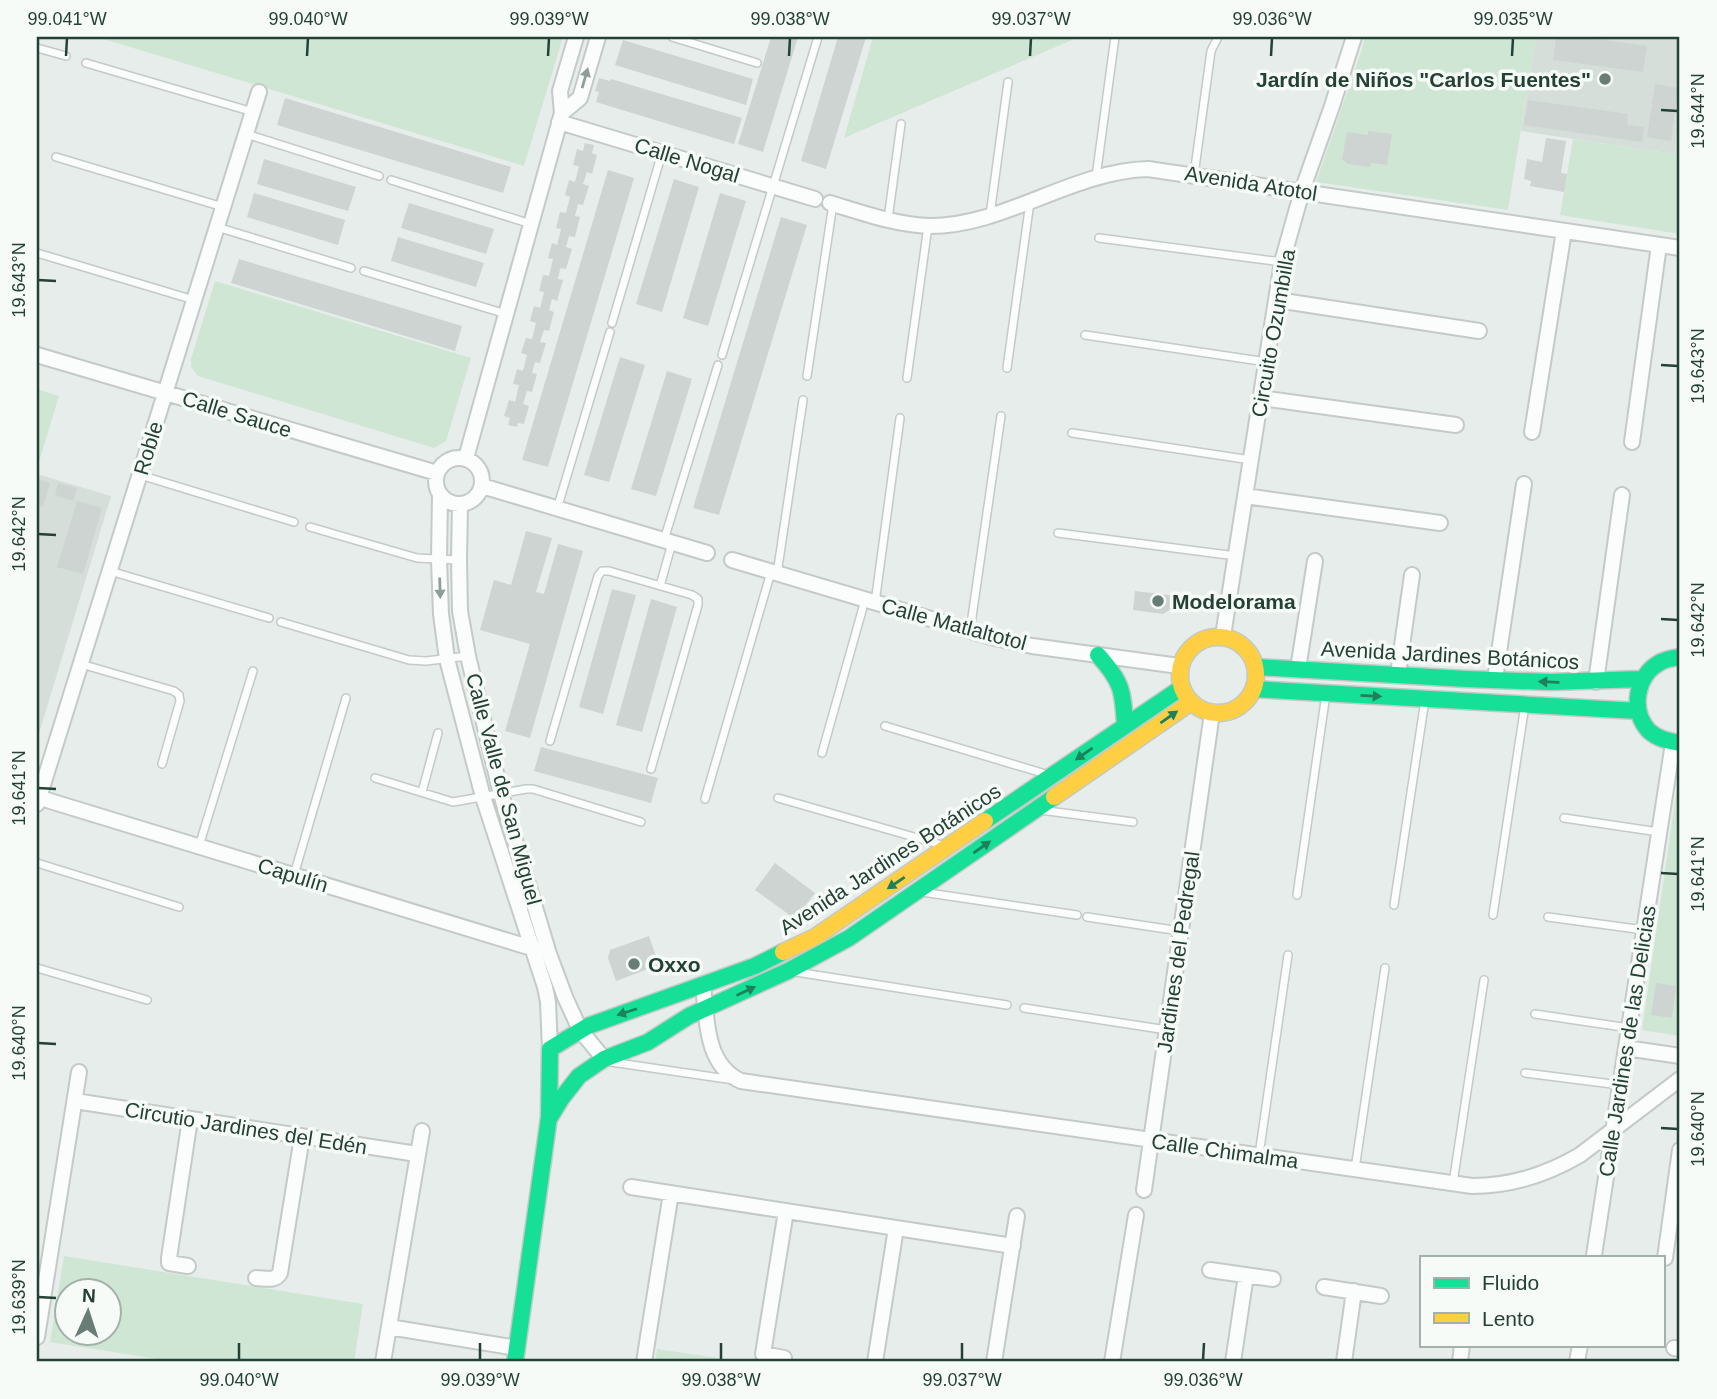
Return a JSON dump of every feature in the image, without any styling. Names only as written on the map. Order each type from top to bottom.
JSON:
[{"type":"street","points":[[466,458],[561,117],[560,91],[576,37]]},
{"type":"street","points":[[561,117],[580,98],[598,37]]},
{"type":"street","name":"Circuito Ozumbilla","points":[[1223,636],[1282,262],[1302,191],[1354,37]]},
{"type":"street","name":"Roble","points":[[37,800],[259,92]]},
{"type":"street","name":"Calle Nogal","points":[[561,117],[662,153],[815,199]]},
{"type":"street","name":"Avenida Atotol","points":[[832,204],[888,220],[928,226],[958,223],[990,215],[1096,177],[1133,169],[1148,169],[1680,248]]},
{"type":"street","points":[[1532,432],[1564,231]]},
{"type":"street","points":[[1632,442],[1658,245]]},
{"type":"street","points":[[1276,300],[1479,331]]},
{"type":"street","name":"Calle Sauce","points":[[37,355],[437,473]]},
{"type":"street","points":[[1261,398],[1456,425]]},
{"type":"street","points":[[466,458],[478,466],[482,486],[478,495],[470,502],[449,502],[440,495],[436,484],[437,473],[451,459],[466,458]]},
{"type":"street","points":[[1494,679],[1524,484]]},
{"type":"street","points":[[482,486],[707,553]]},
{"type":"street","name":"Calle Valle de San Miguel","points":[[440,495],[441,614],[447,659],[483,797],[541,975],[548,1002],[550,1049]]},
{"type":"street","points":[[1596,682],[1622,495]]},
{"type":"street","points":[[1245,496],[1440,523]]},
{"type":"street","name":"Calle Valle de San Miguel","points":[[460,504],[460,611],[501,794],[549,954],[565,997],[580,1030],[604,1059]]},
{"type":"street","name":"Calle Matlaltotol","points":[[732,561],[1013,642],[1180,666]]},
{"type":"street","points":[[1298,669],[1315,561]]},
{"type":"street","points":[[1398,674],[1412,575]]},
{"type":"street","points":[[1223,636],[1245,646],[1256,667],[1254,689],[1244,703],[1230,712],[1212,713],[1200,710],[1190,702],[1181,688],[1180,666],[1188,649],[1204,638],[1223,636]]},
{"type":"street","points":[[1098,655],[1115,674],[1123,696],[1125,726]]},
{"type":"street","points":[[1676,743],[1655,736],[1644,725],[1638,711],[1636,695],[1641,679],[1654,665],[1671,657],[1680,657]]},
{"type":"street","name":"Avenida Jardines Botánicos","points":[[1256,667],[1550,682],[1641,679]]},
{"type":"street","name":"Avenida Jardines Botánicos","points":[[516,1355],[549,1117],[550,1049],[580,1030],[603,1020],[703,986],[780,955],[815,937],[1181,688]]},
{"type":"street","points":[[1254,689],[1638,711]]},
{"type":"street","name":"Avenida Jardines Botánicos","points":[[549,1117],[579,1076],[604,1059],[648,1042],[671,1027],[788,971],[849,938],[1190,702]]},
{"type":"street","name":"Jardines del Pedregal","points":[[1144,1190],[1212,713]]},
{"type":"street","name":"Calle Jardines de las Delicias","points":[[1594,1255],[1659,832],[1676,743]]},
{"type":"street","name":"Capulín","points":[[37,800],[549,954]]},
{"type":"street","points":[[703,986],[708,1032],[714,1054],[724,1069],[741,1082]]},
{"type":"street","points":[[667,998],[671,1027]]},
{"type":"street","points":[[1626,1048],[1680,1056]]},
{"type":"street","points":[[37,1331],[79,1072]]},
{"type":"street","name":"Calle Chimalma","points":[[741,1082],[1488,1186],[1528,1179],[1565,1164],[1680,1079]]},
{"type":"street","name":"Circutio Jardines del Edén","points":[[75,1101],[417,1154]]},
{"type":"street","points":[[188,1266],[173,1265],[169,1263],[169,1258],[190,1119]]},
{"type":"street","points":[[383,1362],[422,1131]]},
{"type":"street","points":[[256,1278],[274,1279],[280,1273],[302,1136]]},
{"type":"street","points":[[1665,1258],[1680,1150]]},
{"type":"street","points":[[631,1187],[1013,1246]]},
{"type":"street","points":[[644,1362],[671,1193]]},
{"type":"street","points":[[784,1358],[763,1354],[786,1211]]},
{"type":"street","points":[[1112,1362],[1136,1215]]},
{"type":"street","points":[[994,1362],[1017,1216]]},
{"type":"street","points":[[875,1362],[896,1228]]},
{"type":"street","points":[[1210,1270],[1273,1279]]},
{"type":"street","points":[[1233,1362],[1246,1275]]},
{"type":"street","points":[[1324,1287],[1381,1296]]},
{"type":"street","points":[[1344,1362],[1354,1291]]},
{"type":"street","points":[[389,1327],[516,1355]]},
{"type":"lane","points":[[672,37],[757,63]]},
{"type":"lane","points":[[722,355],[818,37]]},
{"type":"lane","points":[[1096,177],[1115,37]]},
{"type":"lane","points":[[1194,175],[1211,51],[1218,37]]},
{"type":"lane","points":[[37,48],[66,57]]},
{"type":"lane","points":[[86,63],[253,112]]},
{"type":"lane","points":[[990,215],[1008,82]]},
{"type":"lane","points":[[888,220],[901,124]]},
{"type":"lane","points":[[246,134],[379,176]]},
{"type":"lane","points":[[557,509],[662,153]]},
{"type":"lane","points":[[55,157],[223,207]]},
{"type":"lane","points":[[391,180],[531,224]]},
{"type":"lane","points":[[1007,368],[1031,201]]},
{"type":"lane","points":[[807,376],[832,204]]},
{"type":"lane","points":[[907,378],[928,226]]},
{"type":"lane","points":[[217,227],[351,268]]},
{"type":"lane","points":[[1099,238],[1282,262]]},
{"type":"lane","points":[[37,253],[194,300]]},
{"type":"lane","points":[[363,271],[506,314]]},
{"type":"lane","points":[[1086,335],[1267,362]]},
{"type":"lane","points":[[660,586],[668,542],[719,365]]},
{"type":"lane","points":[[705,799],[774,573],[803,400]]},
{"type":"lane","points":[[970,631],[1002,416]]},
{"type":"lane","points":[[822,753],[870,601],[900,418]]},
{"type":"lane","points":[[1072,433],[1251,460]]},
{"type":"lane","points":[[140,475],[294,522]]},
{"type":"lane","points":[[310,527],[417,558],[458,560]]},
{"type":"lane","points":[[1058,533],[1236,556]]},
{"type":"lane","points":[[110,571],[270,618]]},
{"type":"lane","points":[[550,741],[599,573],[609,571],[696,597],[699,601],[651,769]]},
{"type":"lane","points":[[281,622],[409,660],[468,656]]},
{"type":"lane","points":[[81,664],[174,691],[179,695],[180,701],[162,764]]},
{"type":"lane","points":[[199,847],[253,671]]},
{"type":"lane","points":[[1297,895],[1326,693]]},
{"type":"lane","points":[[294,876],[345,698]]},
{"type":"lane","points":[[1394,905],[1425,699]]},
{"type":"lane","points":[[1493,915],[1525,705]]},
{"type":"lane","points":[[885,726],[1053,776]]},
{"type":"lane","points":[[422,793],[438,733]]},
{"type":"lane","points":[[375,778],[453,802],[533,789],[641,822]]},
{"type":"lane","points":[[778,798],[948,847]]},
{"type":"lane","points":[[1036,809],[1133,822]]},
{"type":"lane","points":[[1564,817],[1659,832]]},
{"type":"lane","points":[[37,863],[179,907]]},
{"type":"lane","points":[[918,891],[1077,915]]},
{"type":"lane","points":[[1087,917],[1181,931]]},
{"type":"lane","points":[[1548,917],[1644,930]]},
{"type":"lane","points":[[1259,1155],[1288,955]]},
{"type":"lane","points":[[37,968],[147,1000]]},
{"type":"lane","points":[[1355,1169],[1385,968]]},
{"type":"lane","points":[[788,971],[1007,1005]]},
{"type":"lane","points":[[1453,1183],[1483,980]]},
{"type":"lane","points":[[548,1002],[565,997]]},
{"type":"lane","points":[[1024,1008],[1167,1030]]},
{"type":"lane","points":[[1535,1014],[1629,1028]]},
{"type":"lane","name":"Calle Chimalma","points":[[604,1059],[619,1064],[741,1082]]},
{"type":"lane","points":[[1525,1073],[1620,1085]]},
{"type":"shaded area","name":"Jardín de Niños \"Carlos Fuentes\"","points":[[1536,37],[1680,37],[1680,113],[1674,154],[1521,131]]},
{"type":"shaded area","points":[[37,474],[111,496],[37,740]]},
{"type":"green space","points":[[97,37],[563,37],[524,166]]},
{"type":"green space","points":[[873,37],[1079,37],[844,138]]},
{"type":"green space","points":[[1365,37],[1536,37],[1508,210],[1316,182]]},
{"type":"green space","points":[[1680,113],[1680,234],[1560,215],[1573,139],[1674,154]]},
{"type":"green space","points":[[215,281],[471,358],[446,441],[434,448],[198,376],[191,367],[191,359]]},
{"type":"green space","points":[[37,389],[59,396],[39,462],[37,462]]},
{"type":"green space","points":[[1680,772],[1680,1036],[1642,1030]]},
{"type":"green space","points":[[64,1256],[363,1304],[354,1362],[176,1362],[75,1346],[122,1346],[122,1276],[61,1276]]},
{"type":"green space","points":[[657,1349],[745,1362],[655,1362]]},
{"type":"building","points":[[771,37],[798,37],[763,152],[738,144]]},
{"type":"building","points":[[838,37],[866,37],[826,169],[801,161]]},
{"type":"building","points":[[1556,37],[1582,37],[1647,46],[1643,72],[1553,60]]},
{"type":"building","points":[[623,40],[753,79],[746,105],[615,65]]},
{"type":"building","points":[[599,78],[611,79],[742,118],[734,144],[596,102],[599,92],[595,91]]},
{"type":"building","points":[[1655,84],[1678,88],[1671,141],[1647,137]]},
{"type":"building","points":[[285,98],[511,167],[503,193],[277,125]]},
{"type":"building","points":[[1528,100],[1628,114],[1627,125],[1644,127],[1642,142],[1524,125]]},
{"type":"building","points":[[1368,131],[1392,134],[1387,165],[1371,163],[1370,167],[1348,164],[1342,159],[1347,132],[1368,135]]},
{"type":"building","points":[[1546,138],[1566,141],[1561,173],[1567,174],[1564,192],[1530,186],[1531,181],[1524,179],[1527,159],[1542,162]]},
{"type":"building","points":[[585,143],[594,145],[592,153],[597,155],[592,174],[587,172],[583,184],[589,186],[583,205],[578,204],[575,216],[580,217],[575,237],[569,236],[566,247],[572,249],[566,269],[560,269],[558,279],[563,280],[557,301],[552,299],[549,310],[554,312],[549,331],[544,330],[540,342],[546,343],[540,363],[535,362],[532,373],[537,374],[532,392],[527,391],[523,404],[529,406],[524,424],[518,423],[517,427],[508,425],[510,418],[504,416],[509,400],[515,402],[519,385],[513,384],[517,369],[523,371],[527,355],[521,353],[526,338],[532,339],[536,323],[530,321],[534,306],[540,308],[544,292],[539,291],[543,275],[549,276],[553,259],[548,258],[552,243],[557,245],[561,229],[556,228],[560,212],[566,213],[570,197],[565,195],[569,180],[575,182],[579,166],[573,165],[577,149],[583,151]]},
{"type":"building","points":[[264,159],[356,187],[348,211],[257,184]]},
{"type":"building","points":[[608,170],[634,178],[548,467],[522,460]]},
{"type":"building","points":[[674,179],[699,187],[662,312],[636,304]]},
{"type":"building","points":[[254,193],[345,220],[338,245],[247,217]]},
{"type":"building","points":[[720,193],[746,201],[708,326],[683,318]]},
{"type":"building","points":[[409,203],[494,229],[486,254],[401,228]]},
{"type":"building","points":[[781,217],[807,225],[719,515],[693,508]]},
{"type":"building","points":[[398,237],[484,263],[476,287],[391,261]]},
{"type":"building","points":[[239,259],[462,326],[455,351],[231,283]]},
{"type":"building","points":[[620,357],[645,365],[609,482],[584,475]]},
{"type":"building","points":[[667,371],[692,379],[656,496],[631,489]]},
{"type":"building","points":[[37,479],[50,483],[43,507],[37,505]]},
{"type":"building","points":[[58,483],[77,488],[73,501],[55,495]]},
{"type":"building","points":[[77,501],[102,508],[83,574],[57,567]]},
{"type":"building","points":[[526,531],[552,538],[536,592],[544,594],[558,544],[583,551],[530,738],[505,731],[530,644],[480,630],[494,580],[511,585]]},
{"type":"building","points":[[612,589],[636,595],[603,714],[579,707]]},
{"type":"building","name":"Modelorama","points":[[1135,591],[1185,597],[1163,614],[1133,610]]},
{"type":"building","points":[[651,599],[677,607],[642,732],[616,725]]},
{"type":"building","points":[[541,747],[658,778],[651,803],[534,771]]},
{"type":"building","points":[[775,863],[815,893],[795,919],[755,890]]},
{"type":"building","points":[[649,936],[659,965],[616,981],[608,958],[610,950]]},
{"type":"building","points":[[1656,983],[1676,986],[1672,1018],[1651,1015]]},
{"type":"traffic: fast","points":[[1098,655],[1120,687],[1125,726]]},
{"type":"traffic: fast","points":[[1680,657],[1659,663],[1651,669],[1638,694],[1639,714],[1649,731],[1663,739],[1680,743]]},
{"type":"traffic: fast","points":[[1256,667],[1550,682],[1641,679]]},
{"type":"traffic: fast","points":[[985,821],[1181,688]]},
{"type":"traffic: fast","points":[[1254,689],[1638,711]]},
{"type":"traffic: fast","points":[[550,1117],[579,1076],[604,1059],[648,1042],[689,1016],[788,971],[849,938],[1054,797]]},
{"type":"traffic: fast","points":[[515,1362],[549,1117],[550,1049],[588,1026],[755,966],[783,952]]},
{"type":"traffic: slow","points":[[1211,637],[1225,637],[1239,643],[1250,654],[1256,675],[1253,690],[1245,702],[1225,713],[1211,713],[1197,707],[1186,696],[1180,682],[1180,668],[1186,654],[1197,643],[1211,637]]},
{"type":"traffic: slow","points":[[1054,797],[1190,703]]},
{"type":"traffic: slow","points":[[783,952],[815,937],[985,821]]},
{"type":"place","name":"Jardín de Niños \"Carlos Fuentes\"","points":[[1605,79]]},
{"type":"place","name":"Modelorama","points":[[1158,601]]},
{"type":"place","name":"Oxxo","points":[[634,964]]}]
